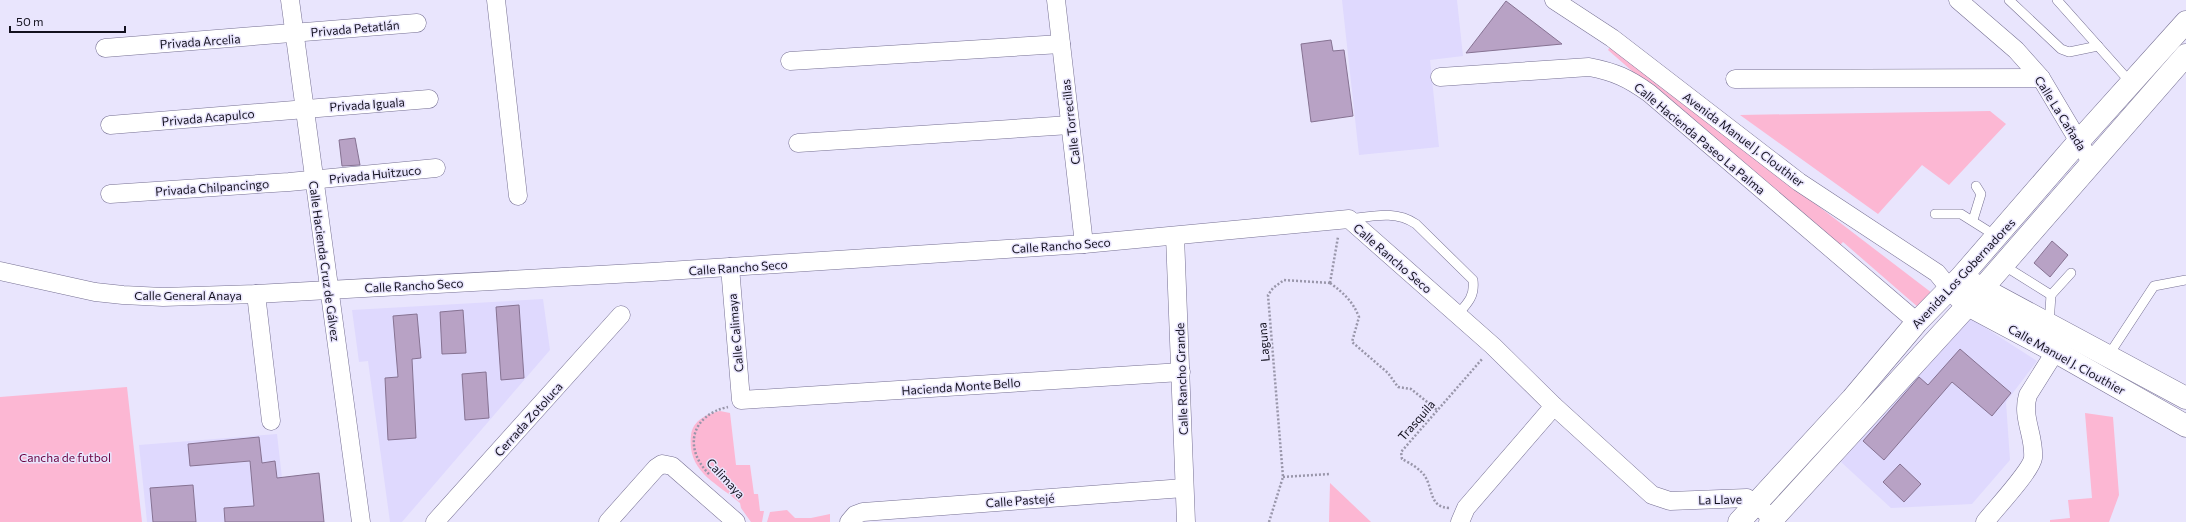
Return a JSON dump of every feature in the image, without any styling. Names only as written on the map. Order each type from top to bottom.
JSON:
[{"type":"street","name":"Calle Hacienda Cruz de Gálvez","points":[[290,0],[361,522]]},
{"type":"street","points":[[496,0],[518,196]]},
{"type":"street","name":"Calle Torrecillas","points":[[1056,0],[1084,244]]},
{"type":"street","name":"Avenida Manuel J. Clouthier","points":[[1554,0],[1612,38],[1799,182],[1949,280]]},
{"type":"street","name":"Calle La Cañada","points":[[1958,0],[2016,50],[2041,78],[2091,162]]},
{"type":"street","name":"Avenida Los Gobernadores","points":[[1739,522],[1852,399],[1917,322],[1949,280],[1996,236],[2186,22]]},
{"type":"street","name":"Privada Petatlán","points":[[294,33],[417,23]]},
{"type":"street","name":"Privada Arcelia","points":[[105,48],[294,33]]},
{"type":"street","points":[[790,61],[1061,44]]},
{"type":"street","name":"Avenida Los Gobernadores","points":[[1772,521],[1968,305],[2091,162],[2186,55]]},
{"type":"street","name":"Calle Hacienda Paseo La Palma","points":[[1440,77],[1589,67],[1613,72],[1630,79],[1649,93],[1917,322]]},
{"type":"street","points":[[1735,79],[2041,78]]},
{"type":"street","name":"Privada Iguala","points":[[305,108],[429,99]]},
{"type":"street","name":"Privada Acapulco","points":[[110,125],[305,108]]},
{"type":"street","points":[[798,143],[1070,125]]},
{"type":"street","name":"Privada Huitzuco","points":[[314,180],[436,168]]},
{"type":"street","name":"Privada Chilpancingo","points":[[110,194],[314,180]]},
{"type":"street","name":"Calle Rancho Seco","points":[[330,290],[730,267],[1084,244],[1349,219],[1458,314],[1554,406],[1652,495],[1670,501],[1684,500]]},
{"type":"street","name":"Calle Rancho Grande","points":[[1175,236],[1186,522]]},
{"type":"street","name":"Calle Calimaya","points":[[730,267],[741,400]]},
{"type":"street","name":"Calle General Anaya","points":[[0,271],[95,292],[123,295],[163,297],[330,290]]},
{"type":"street","name":"Calle Manuel J. Clouthier","points":[[1949,280],[1982,288],[2058,329],[2102,365],[2186,426]]},
{"type":"street","name":"Calle Manuel J. Clouthier","points":[[1949,280],[1968,305],[2056,352],[2102,365],[2186,398]]},
{"type":"street","points":[[256,294],[271,421]]},
{"type":"street","name":"Cerrada Zotoluca","points":[[435,522],[621,315]]},
{"type":"street","points":[[1985,522],[2028,470],[2033,459],[2025,404],[2028,395],[2056,352],[2058,329]]},
{"type":"street","name":"Hacienda Monte Bello","points":[[741,400],[1181,372]]},
{"type":"street","points":[[1463,515],[1554,406]]},
{"type":"street","points":[[608,522],[656,468],[667,464],[672,466],[736,522]]},
{"type":"street","name":"Calle Pastejé","points":[[852,518],[863,512],[1184,488]]},
{"type":"street","name":"La Llave","points":[[1684,500],[1738,497],[1747,498],[1756,503],[1772,521]]},
{"type":"lane","points":[[2009,0],[2061,49],[2069,52],[2098,46]]},
{"type":"lane","points":[[2057,0],[2131,83]]},
{"type":"lane","points":[[1973,220],[1982,194],[1976,186]]},
{"type":"lane","points":[[1935,214],[1961,214],[1973,220],[1996,236]]},
{"type":"lane","points":[[1349,219],[1398,215],[1408,218],[1416,224],[1472,280],[1474,288],[1472,298],[1458,314]]},
{"type":"lane","points":[[2003,265],[2051,295],[2058,329]]},
{"type":"lane","points":[[2051,295],[2072,273]]},
{"type":"lane","points":[[2102,365],[2154,286],[2186,280]]},
{"type":"path","points":[[1349,219],[1336,239],[1330,283],[1354,304],[1360,317],[1352,342],[1388,373],[1398,387],[1411,388],[1437,410]]},
{"type":"path","name":"Laguna","points":[[1269,522],[1283,477],[1268,295],[1273,288],[1284,280],[1330,283]]},
{"type":"path","name":"Trasquila","points":[[1463,515],[1442,508],[1432,499],[1426,478],[1412,464],[1402,459],[1401,452],[1493,346]]},
{"type":"path","name":"Calimaya","points":[[710,475],[699,464],[695,449],[697,429],[703,418],[715,410],[728,407],[741,400]]},
{"type":"path","points":[[1283,477],[1330,474]]},
{"type":"shaded area","points":[[1342,0],[1457,0],[1463,56],[1430,60],[1439,147],[1359,155]]},
{"type":"shaded area","points":[[543,299],[550,350],[402,522],[390,522],[368,361],[359,362],[352,310]]},
{"type":"shaded area","points":[[1970,318],[2037,361],[2006,402],[2010,460],[1972,504],[1891,508],[1841,462]]},
{"type":"shaded area","points":[[277,434],[287,522],[147,522],[139,445]]},
{"type":"green space","points":[[1610,47],[1932,293],[1919,308],[1843,242],[1836,249],[1608,50]]},
{"type":"green space","points":[[1990,111],[2006,124],[1949,185],[1922,165],[1878,214],[1740,115]]},
{"type":"green space","name":"Cancha de futbol","points":[[127,387],[142,522],[0,522],[0,397]]},
{"type":"green space","points":[[720,411],[730,413],[736,465],[750,465],[754,494],[758,494],[760,511],[764,511],[762,522],[751,522],[741,508],[740,503],[705,475],[698,467],[694,458],[691,448],[692,430],[701,418]]},
{"type":"green space","points":[[2085,413],[2113,417],[2119,495],[2109,522],[2050,522],[2050,520],[2070,518],[2068,500],[2092,498]]},
{"type":"green space","points":[[1330,483],[1371,522],[1329,522]]},
{"type":"green space","points":[[787,510],[795,518],[811,518],[830,514],[830,522],[767,522],[770,512]]},
{"type":"building","points":[[1506,1],[1562,44],[1466,53]]},
{"type":"building","points":[[1331,40],[1333,51],[1344,50],[1353,116],[1311,122],[1301,44]]},
{"type":"building","points":[[355,138],[360,165],[342,166],[339,140]]},
{"type":"building","points":[[2052,241],[2068,255],[2050,277],[2034,263]]},
{"type":"building","points":[[519,305],[524,378],[501,380],[496,307]]},
{"type":"building","points":[[463,310],[466,353],[442,354],[440,312]]},
{"type":"building","points":[[417,314],[421,358],[412,359],[416,438],[388,440],[385,378],[398,377],[393,316]]},
{"type":"building","points":[[1960,349],[2011,393],[1992,416],[1952,382],[1884,460],[1863,441],[1919,377],[1928,385]]},
{"type":"building","points":[[486,372],[489,418],[465,420],[462,374]]},
{"type":"building","points":[[259,437],[262,463],[275,461],[277,478],[319,473],[324,522],[225,522],[224,508],[254,506],[250,461],[190,466],[188,444]]},
{"type":"building","points":[[1900,464],[1921,484],[1904,502],[1883,482]]},
{"type":"building","points":[[193,485],[196,522],[153,522],[150,488]]}]
